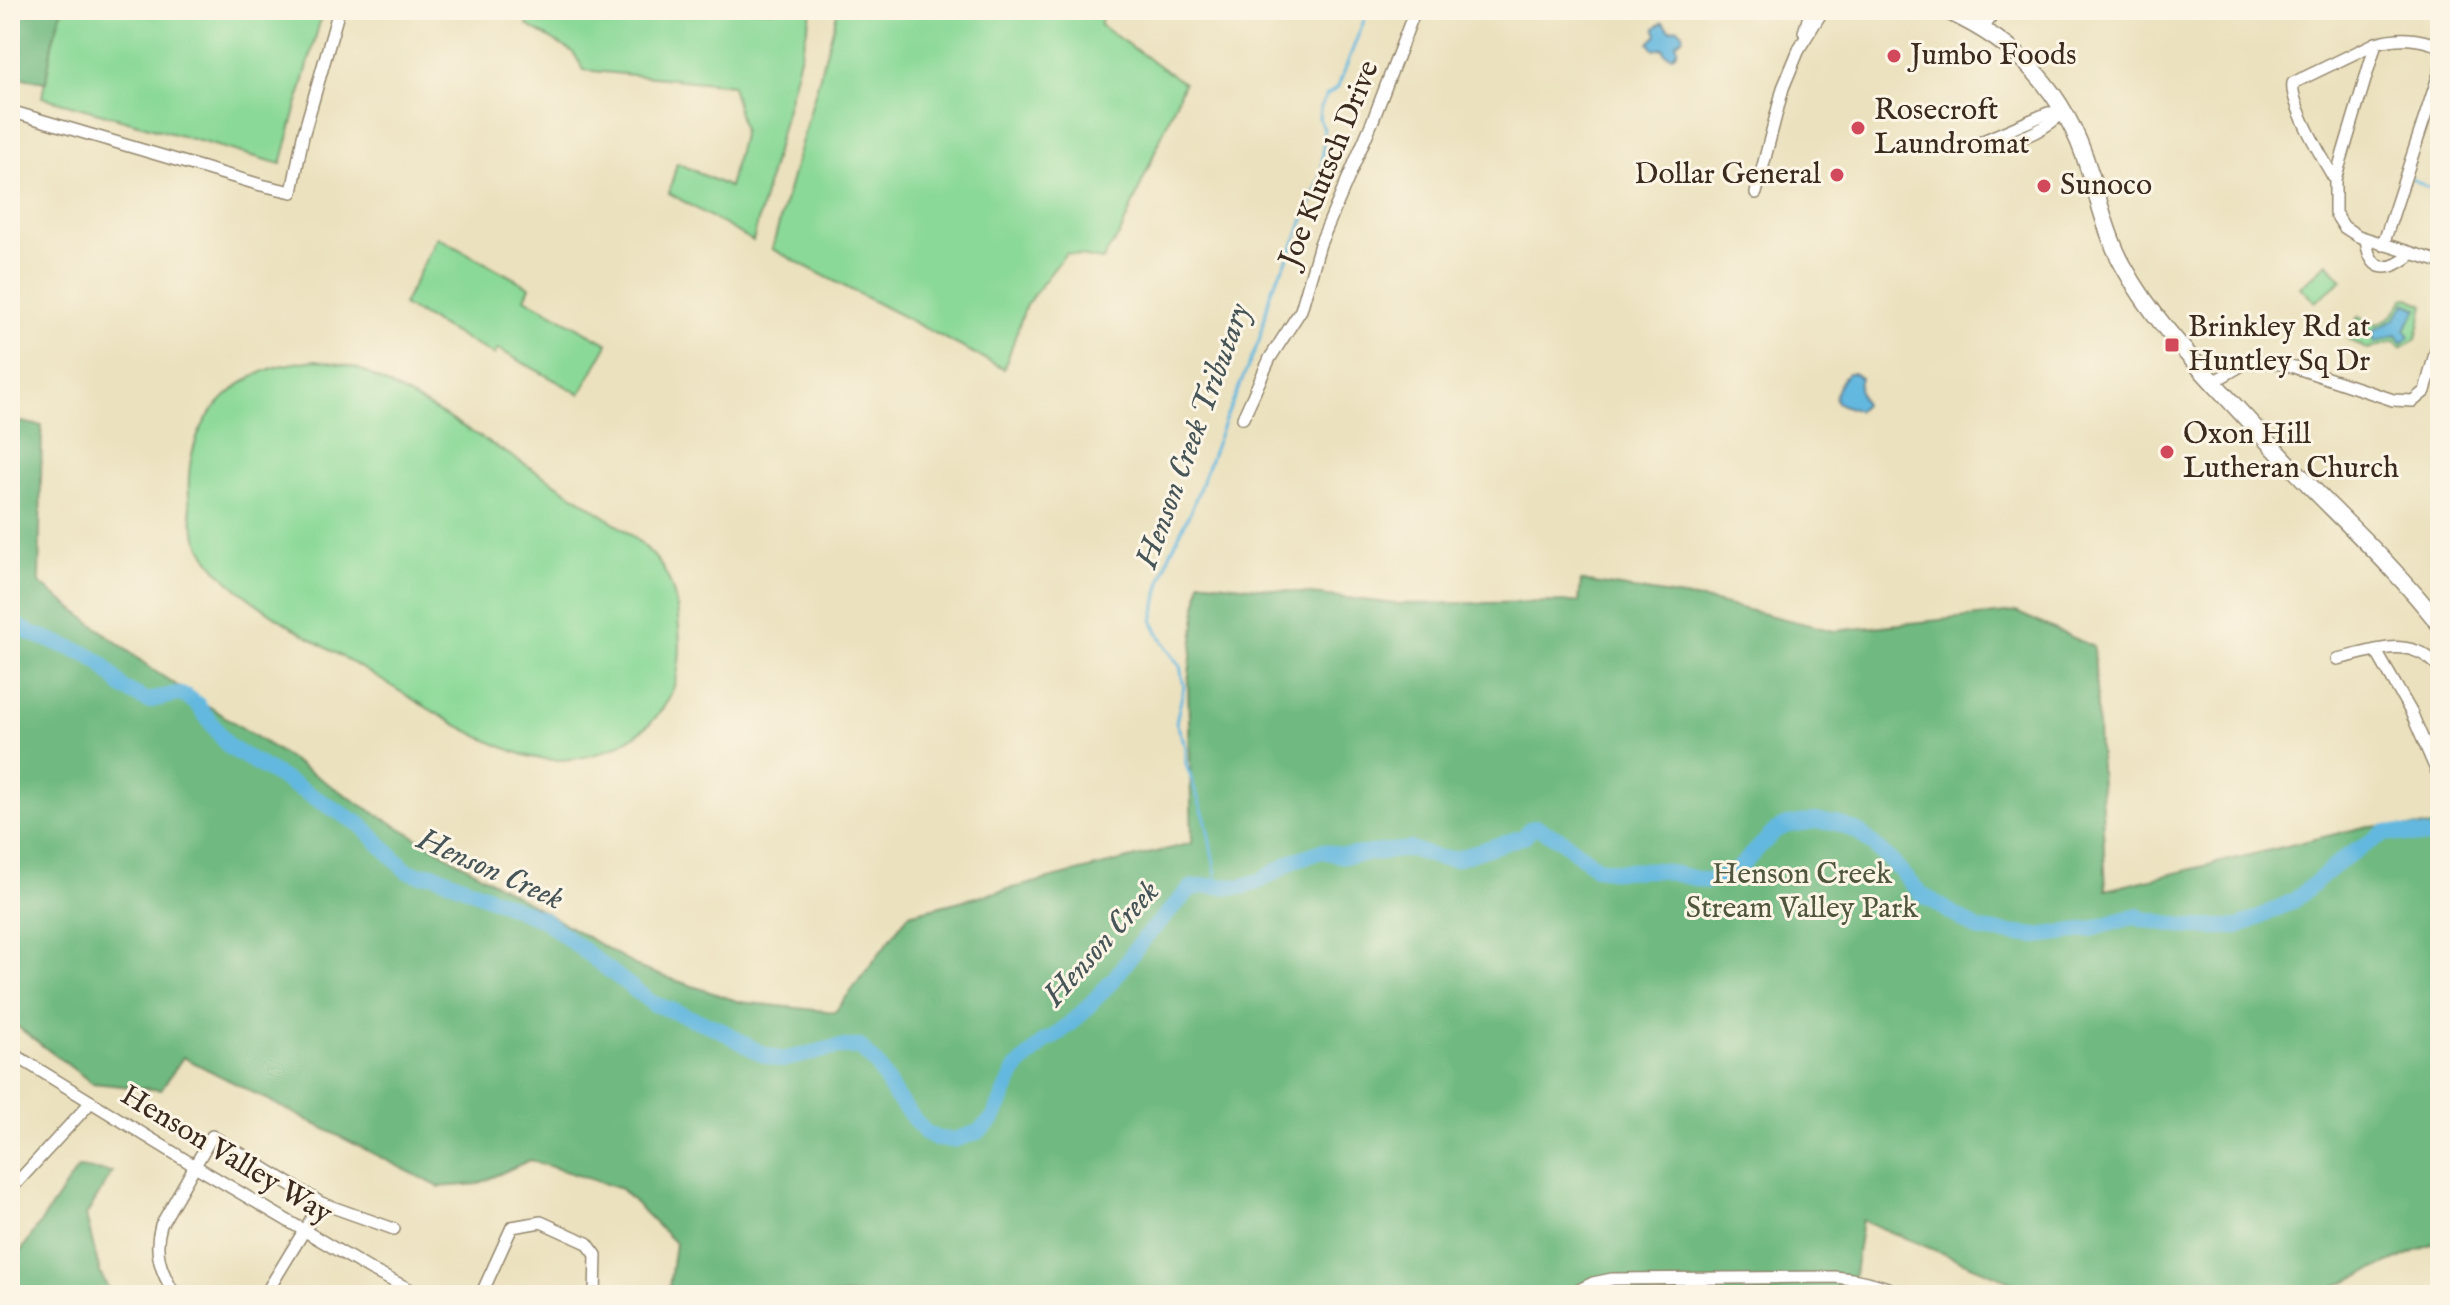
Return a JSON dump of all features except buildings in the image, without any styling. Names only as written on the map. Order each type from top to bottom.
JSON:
[{"type":"main road","points":[[1945,10],[1998,38],[2031,67],[2055,96],[2082,149],[2123,266],[2153,312],[2213,382],[2397,574],[2440,625]]},
{"type":"street","points":[[10,111],[292,192],[303,136],[339,10]]},
{"type":"street","name":"Joe Klutsch Drive","points":[[1243,418],[1270,358],[1301,310],[1320,244],[1373,120],[1415,10]]},
{"type":"street","points":[[1756,193],[1783,88],[1811,10]]},
{"type":"street","points":[[1800,47],[1823,10]]},
{"type":"street","points":[[1983,29],[1995,10]]},
{"type":"street","points":[[2335,180],[2318,152],[2296,102],[2291,89],[2293,83],[2376,43],[2403,37],[2440,46]]},
{"type":"street","points":[[2376,43],[2335,180],[2333,206],[2337,218],[2350,232],[2440,262]]},
{"type":"street","points":[[2383,245],[2435,105],[2440,71]]},
{"type":"street","points":[[1985,146],[2040,130],[2063,112]]},
{"type":"street","points":[[2366,239],[2372,262],[2383,268],[2395,266],[2412,254]]},
{"type":"street","points":[[2213,382],[2244,364],[2270,362],[2393,400],[2413,401],[2425,391],[2440,335]]},
{"type":"street","points":[[2337,659],[2400,647],[2414,648],[2429,656],[2440,668]]},
{"type":"street","points":[[2376,651],[2411,712],[2440,779]]},
{"type":"street","name":"Henson Valley Way","points":[[10,1052],[195,1166],[371,1270],[421,1295]]},
{"type":"street","points":[[10,1190],[91,1102]]},
{"type":"street","points":[[175,1295],[162,1273],[157,1237],[212,1136],[321,1203],[394,1229]]},
{"type":"street","points":[[265,1295],[321,1203]]},
{"type":"street","points":[[481,1295],[512,1227],[541,1222],[587,1243],[596,1255],[595,1295]]},
{"type":"street","points":[[1569,1295],[1593,1283],[1612,1279],[1835,1277],[1864,1279],[1905,1295]]},
{"type":"green space","points":[[10,10],[62,10],[46,82],[10,76]]},
{"type":"green space","points":[[62,10],[323,10],[281,164],[42,97]]},
{"type":"green space","points":[[531,10],[812,10],[753,241],[669,193],[677,163],[729,187],[743,131],[732,85],[584,70],[573,52],[527,25]]},
{"type":"green space","points":[[838,10],[1105,10],[1100,25],[1184,83],[1121,232],[1102,260],[1066,253],[1026,305],[1004,369],[772,249]]},
{"type":"green space","points":[[437,237],[530,287],[525,298],[608,344],[580,394],[498,349],[494,355],[403,305]]},
{"type":"green space","points":[[2327,263],[2342,280],[2315,302],[2300,287]]},
{"type":"green space","points":[[2404,299],[2424,305],[2416,339],[2401,348],[2395,341],[2368,350],[2348,339],[2358,317],[2378,324],[2393,315]]},
{"type":"green space","points":[[316,360],[360,370],[450,419],[582,500],[631,535],[654,556],[665,571],[674,595],[680,651],[673,689],[663,708],[649,724],[611,749],[589,756],[545,759],[504,748],[465,729],[308,637],[260,606],[220,573],[200,545],[189,502],[189,471],[200,431],[226,396],[249,379],[276,367]]},
{"type":"green space","name":"Henson Creek Stream Valley Park","points":[[10,420],[42,426],[39,583],[153,670],[361,805],[642,969],[740,1002],[835,1012],[909,914],[1192,843],[1188,683],[1200,581],[1397,604],[1579,602],[1581,581],[1715,602],[1834,631],[2016,612],[2094,647],[2106,890],[2368,826],[2440,828],[2440,1241],[2314,1295],[2043,1295],[1862,1220],[1851,1295],[668,1295],[675,1243],[621,1189],[530,1160],[477,1184],[439,1187],[183,1057],[161,1090],[92,1083],[10,1021]]},
{"type":"green space","points":[[78,1168],[112,1172],[86,1216],[100,1273],[112,1295],[10,1295],[10,1267]]},
{"type":"water","points":[[1663,22],[1670,30],[1678,28],[1683,33],[1676,43],[1677,51],[1671,56],[1663,48],[1654,50],[1649,43],[1657,35],[1655,28]]},
{"type":"water","points":[[2406,303],[2418,309],[2405,329],[2410,337],[2402,343],[2397,335],[2375,343],[2372,331],[2394,320]]},
{"type":"water","points":[[1848,373],[1861,378],[1859,388],[1864,404],[1857,411],[1838,403],[1835,397]]},
{"type":"waterway","name":"Henson Creek Tributary","points":[[1216,886],[1206,821],[1186,764],[1186,747],[1176,722],[1184,686],[1180,666],[1153,622],[1169,556],[1192,508],[1259,341],[1271,290],[1289,256],[1322,175],[1324,129],[1319,119],[1320,108],[1326,96],[1338,87],[1368,10]]},
{"type":"waterway","points":[[2412,179],[2427,187],[2440,189]]},
{"type":"waterway","name":"Henson Creek","points":[[10,622],[87,654],[102,664],[123,688],[148,701],[176,694],[186,696],[197,704],[229,747],[361,825],[407,871],[433,874],[544,920],[652,1003],[717,1028],[762,1054],[782,1060],[838,1047],[860,1047],[877,1065],[896,1097],[925,1132],[938,1139],[954,1140],[978,1132],[993,1119],[1016,1069],[1045,1041],[1080,1015],[1191,888],[1241,887],[1260,881],[1295,860],[1322,851],[1344,856],[1411,849],[1438,858],[1456,859],[1525,836],[1530,829],[1537,827],[1562,840],[1597,868],[1658,870],[1707,881],[1735,872],[1776,830],[1816,821],[1837,823],[1860,833],[1920,893],[1979,930],[2037,936],[2091,929],[2139,915],[2141,919],[2191,927],[2238,927],[2295,900],[2343,859],[2386,832],[2440,838]]},
{"type":"place","name":"Jumbo Foods","points":[[1894,56]]},
{"type":"place","name":"Rosecroft Laundromat","points":[[1858,128]]},
{"type":"place","name":"Dollar General","points":[[1837,175]]},
{"type":"place","name":"Sunoco","points":[[2044,186]]},
{"type":"place","name":"Brinkley Rd at Huntley Sq Dr","points":[[2172,345]]},
{"type":"place","name":"Oxon Hill Lutheran Church","points":[[2167,452]]}]
